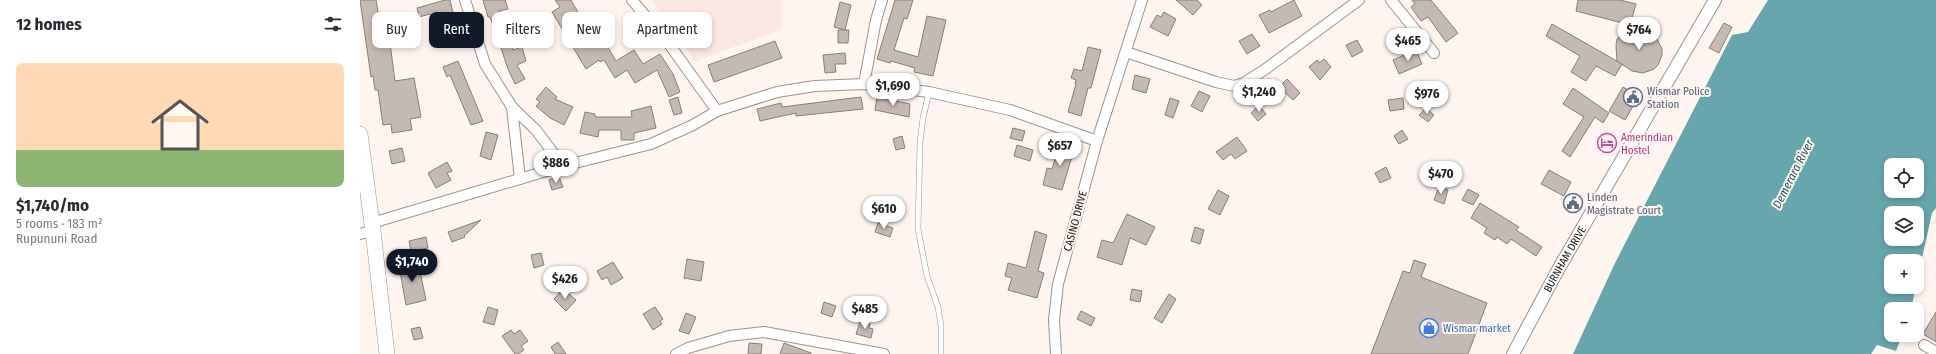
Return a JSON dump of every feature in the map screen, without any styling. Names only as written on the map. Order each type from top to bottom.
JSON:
[{"type":"main road","points":[[360,134],[369,229],[387,354]]},
{"type":"street","points":[[464,0],[485,64],[512,107],[536,130],[563,166]]},
{"type":"street","points":[[632,0],[669,44],[717,111]]},
{"type":"street","points":[[864,84],[876,20],[882,0]]},
{"type":"street","name":"CASINO DRIVE","points":[[1056,354],[1054,320],[1058,284],[1096,141],[1142,0]]},
{"type":"street","points":[[1126,52],[1216,82],[1234,86],[1244,83],[1267,68],[1359,0]]},
{"type":"street","points":[[1391,0],[1434,53]]},
{"type":"street","name":"BURNHAM DRIVE","points":[[1513,354],[1559,268],[1715,0]]},
{"type":"street","points":[[369,229],[563,166],[651,144],[693,125],[717,111],[776,92],[814,86],[864,84],[929,92],[1010,110],[1096,141]]},
{"type":"street","points":[[512,107],[520,179]]},
{"type":"street","points":[[676,354],[688,348],[729,336],[764,332],[884,354]]},
{"type":"street","points":[[1924,345],[1936,352]]},
{"type":"lane","points":[[929,92],[923,118],[920,143],[918,229],[928,276],[938,307],[941,326],[941,354]]},
{"type":"shaded area","points":[[652,0],[782,0],[781,30],[695,61],[686,48],[712,48],[712,12],[660,12]]},
{"type":"water","name":"Demerara River","points":[[1768,0],[1936,0],[1936,208],[1932,213],[1923,254],[1884,254],[1884,294],[1914,294],[1913,302],[1884,302],[1884,342],[1899,342],[1896,351],[1877,345],[1871,354],[1573,354],[1615,263],[1732,35],[1748,32]]},
{"type":"building","points":[[360,0],[376,0],[378,12],[372,12],[372,48],[391,48],[395,81],[414,78],[421,117],[410,119],[412,130],[392,133],[391,124],[383,125],[378,90],[375,90],[373,76],[371,77]]},
{"type":"building","points":[[450,0],[453,12],[429,12],[429,14],[421,16],[421,12],[418,12],[417,8]]},
{"type":"building","points":[[483,0],[505,0],[508,9],[499,12],[492,12],[492,23],[490,17],[488,17]]},
{"type":"building","points":[[555,0],[571,0],[578,12],[562,12],[562,29],[554,15],[554,12],[552,12],[560,7]]},
{"type":"building","points":[[895,0],[913,0],[907,19],[904,18],[894,50],[918,57],[927,16],[946,20],[933,76],[914,72],[915,68],[891,61],[890,63],[877,59]]},
{"type":"building","points":[[1176,0],[1197,0],[1202,5],[1193,15]]},
{"type":"building","points":[[1294,0],[1302,16],[1269,33],[1259,15],[1270,10],[1271,12]]},
{"type":"building","points":[[1412,0],[1431,0],[1458,33],[1446,42],[1428,17],[1421,21],[1411,7],[1415,4]]},
{"type":"building","points":[[1578,0],[1620,0],[1636,4],[1630,25],[1576,11]]},
{"type":"building","points":[[840,2],[851,5],[845,30],[834,27]]},
{"type":"building","points":[[1164,12],[1176,19],[1168,36],[1150,27],[1157,15],[1161,17]]},
{"type":"building","points":[[1724,23],[1732,27],[1719,53],[1709,48]]},
{"type":"building","points":[[1552,24],[1622,64],[1615,76],[1596,66],[1586,81],[1571,72],[1580,56],[1546,36]]},
{"type":"building","points":[[838,30],[849,30],[848,43],[838,43]]},
{"type":"building","points":[[1641,30],[1657,39],[1662,49],[1662,55],[1658,65],[1654,69],[1643,73],[1632,71],[1617,61],[1616,45],[1617,39],[1625,32]]},
{"type":"building","points":[[1252,34],[1260,46],[1247,54],[1239,41]]},
{"type":"building","points":[[1357,40],[1363,51],[1352,57],[1346,45]]},
{"type":"building","points":[[775,41],[782,58],[714,82],[708,65]]},
{"type":"building","points":[[1088,47],[1101,50],[1091,88],[1088,88],[1081,116],[1068,112],[1076,84],[1076,80],[1071,78],[1074,69],[1082,71]]},
{"type":"building","points":[[501,48],[512,48],[513,50],[522,48],[526,61],[517,65],[525,79],[515,84]]},
{"type":"building","points":[[573,48],[608,48],[616,61],[634,50],[643,64],[660,54],[673,74],[680,92],[669,97],[657,70],[635,83],[627,70],[615,78],[604,60],[600,62],[599,60],[586,69]]},
{"type":"building","points":[[1416,50],[1422,64],[1399,74],[1393,60]]},
{"type":"building","points":[[845,53],[846,64],[835,64],[836,72],[825,73],[823,55]]},
{"type":"building","points":[[1324,59],[1331,67],[1320,80],[1309,67],[1317,60],[1319,63]]},
{"type":"building","points":[[458,61],[483,121],[471,125],[450,75],[447,77],[443,67]]},
{"type":"building","points":[[1135,75],[1150,79],[1146,93],[1132,89]]},
{"type":"building","points":[[1287,79],[1300,93],[1293,100],[1279,87]]},
{"type":"building","points":[[546,87],[557,97],[555,99],[573,107],[564,125],[550,118],[536,106],[540,102],[536,99]]},
{"type":"building","points":[[1429,87],[1436,95],[1428,103],[1420,96]]},
{"type":"building","points":[[1623,87],[1639,96],[1625,120],[1609,111]]},
{"type":"building","points":[[1573,88],[1609,113],[1603,123],[1595,117],[1570,157],[1562,151],[1584,117],[1563,104]]},
{"type":"building","points":[[1199,91],[1210,96],[1202,112],[1191,106]]},
{"type":"building","points":[[678,97],[682,113],[674,115],[669,100]]},
{"type":"building","points":[[861,97],[863,109],[796,116],[796,113],[760,121],[757,109],[781,103],[782,107]]},
{"type":"building","points":[[877,97],[910,104],[909,117],[875,110]]},
{"type":"building","points":[[1170,98],[1179,101],[1173,118],[1165,115]]},
{"type":"building","points":[[1403,98],[1404,109],[1390,111],[1388,100]]},
{"type":"building","points":[[1259,105],[1266,114],[1258,121],[1251,113]]},
{"type":"building","points":[[651,106],[656,128],[634,133],[634,140],[621,140],[621,130],[599,130],[598,137],[580,133],[585,112],[595,114],[595,117],[632,117],[631,111]]},
{"type":"building","points":[[1426,108],[1434,115],[1428,122],[1419,115]]},
{"type":"building","points":[[1013,128],[1025,131],[1022,141],[1010,138]]},
{"type":"building","points":[[1402,130],[1408,139],[1399,144],[1394,136]]},
{"type":"building","points":[[486,132],[498,135],[491,160],[480,156]]},
{"type":"building","points":[[902,136],[905,148],[896,150],[893,139]]},
{"type":"building","points":[[1237,137],[1247,151],[1235,159],[1231,154],[1223,160],[1216,152]]},
{"type":"building","points":[[1060,142],[1075,146],[1062,190],[1043,185],[1047,168],[1052,169]]},
{"type":"building","points":[[1017,145],[1033,150],[1030,161],[1014,156]]},
{"type":"building","points":[[402,148],[405,161],[392,164],[389,151]]},
{"type":"building","points":[[447,162],[452,171],[447,173],[451,180],[436,188],[428,173]]},
{"type":"building","points":[[1386,167],[1391,178],[1380,183],[1375,173]]},
{"type":"building","points":[[1549,170],[1571,182],[1564,196],[1541,184]]},
{"type":"building","points":[[559,177],[563,187],[552,190],[549,180]]},
{"type":"building","points":[[1439,187],[1448,190],[1444,204],[1434,200]]},
{"type":"building","points":[[1468,189],[1479,195],[1473,205],[1462,200]]},
{"type":"building","points":[[1218,190],[1229,196],[1220,215],[1208,209]]},
{"type":"building","points":[[1480,203],[1519,227],[1516,230],[1542,247],[1536,256],[1511,239],[1507,244],[1497,237],[1495,240],[1484,233],[1487,228],[1471,218]]},
{"type":"building","points":[[1127,214],[1155,227],[1146,245],[1130,238],[1122,265],[1097,257],[1102,240],[1113,243]]},
{"type":"building","points":[[481,220],[464,236],[465,237],[452,242],[448,232]]},
{"type":"building","points":[[878,223],[893,228],[890,237],[875,232]]},
{"type":"building","points":[[1195,227],[1204,230],[1200,244],[1191,241]]},
{"type":"building","points":[[1035,231],[1047,235],[1038,271],[1044,273],[1037,298],[1008,290],[1012,278],[1005,276],[1008,263],[1026,268]]},
{"type":"building","points":[[426,237],[428,248],[411,251],[409,241]]},
{"type":"building","points":[[541,253],[544,265],[534,268],[531,255]]},
{"type":"building","points":[[687,259],[704,262],[701,281],[684,278]]},
{"type":"building","name":"Wismar market","points":[[1414,260],[1426,264],[1421,277],[1487,303],[1468,354],[1371,354],[1403,271],[1410,273]]},
{"type":"building","points":[[418,262],[426,300],[406,305],[399,266]]},
{"type":"building","points":[[613,262],[623,278],[611,285],[607,277],[602,280],[597,271]]},
{"type":"building","points":[[563,289],[576,300],[566,311],[554,299]]},
{"type":"building","points":[[1132,289],[1142,291],[1140,302],[1130,300]]},
{"type":"building","points":[[1169,294],[1176,299],[1162,323],[1154,318]]},
{"type":"building","points":[[824,302],[836,306],[832,317],[821,313]]},
{"type":"building","points":[[488,307],[498,310],[494,325],[483,322]]},
{"type":"building","points":[[655,307],[663,319],[660,321],[662,324],[653,330],[643,314]]},
{"type":"building","points":[[1081,311],[1095,318],[1091,326],[1077,319]]},
{"type":"building","points":[[1936,312],[1936,342],[1924,335]]},
{"type":"building","points":[[686,313],[696,317],[689,334],[679,331]]},
{"type":"building","points":[[860,321],[870,324],[869,328],[873,329],[871,338],[856,334]]},
{"type":"building","points":[[420,327],[423,338],[414,340],[411,329]]},
{"type":"building","points":[[511,330],[514,334],[520,330],[528,341],[521,346],[524,350],[518,354],[515,354],[502,336]]},
{"type":"building","points":[[558,342],[566,354],[555,354],[551,347]]},
{"type":"building","points":[[749,343],[762,344],[761,354],[748,354]]},
{"type":"building","points":[[784,343],[811,353],[811,354],[780,354]]},
{"type":"place","name":"Wismar Police Station","points":[[1633,97]]},
{"type":"place","name":"Amerindian Hostel","points":[[1607,143]]},
{"type":"place","name":"Linden Magistrate Court","points":[[1573,203]]},
{"type":"place","name":"Wismar market","points":[[1429,328]]}]
